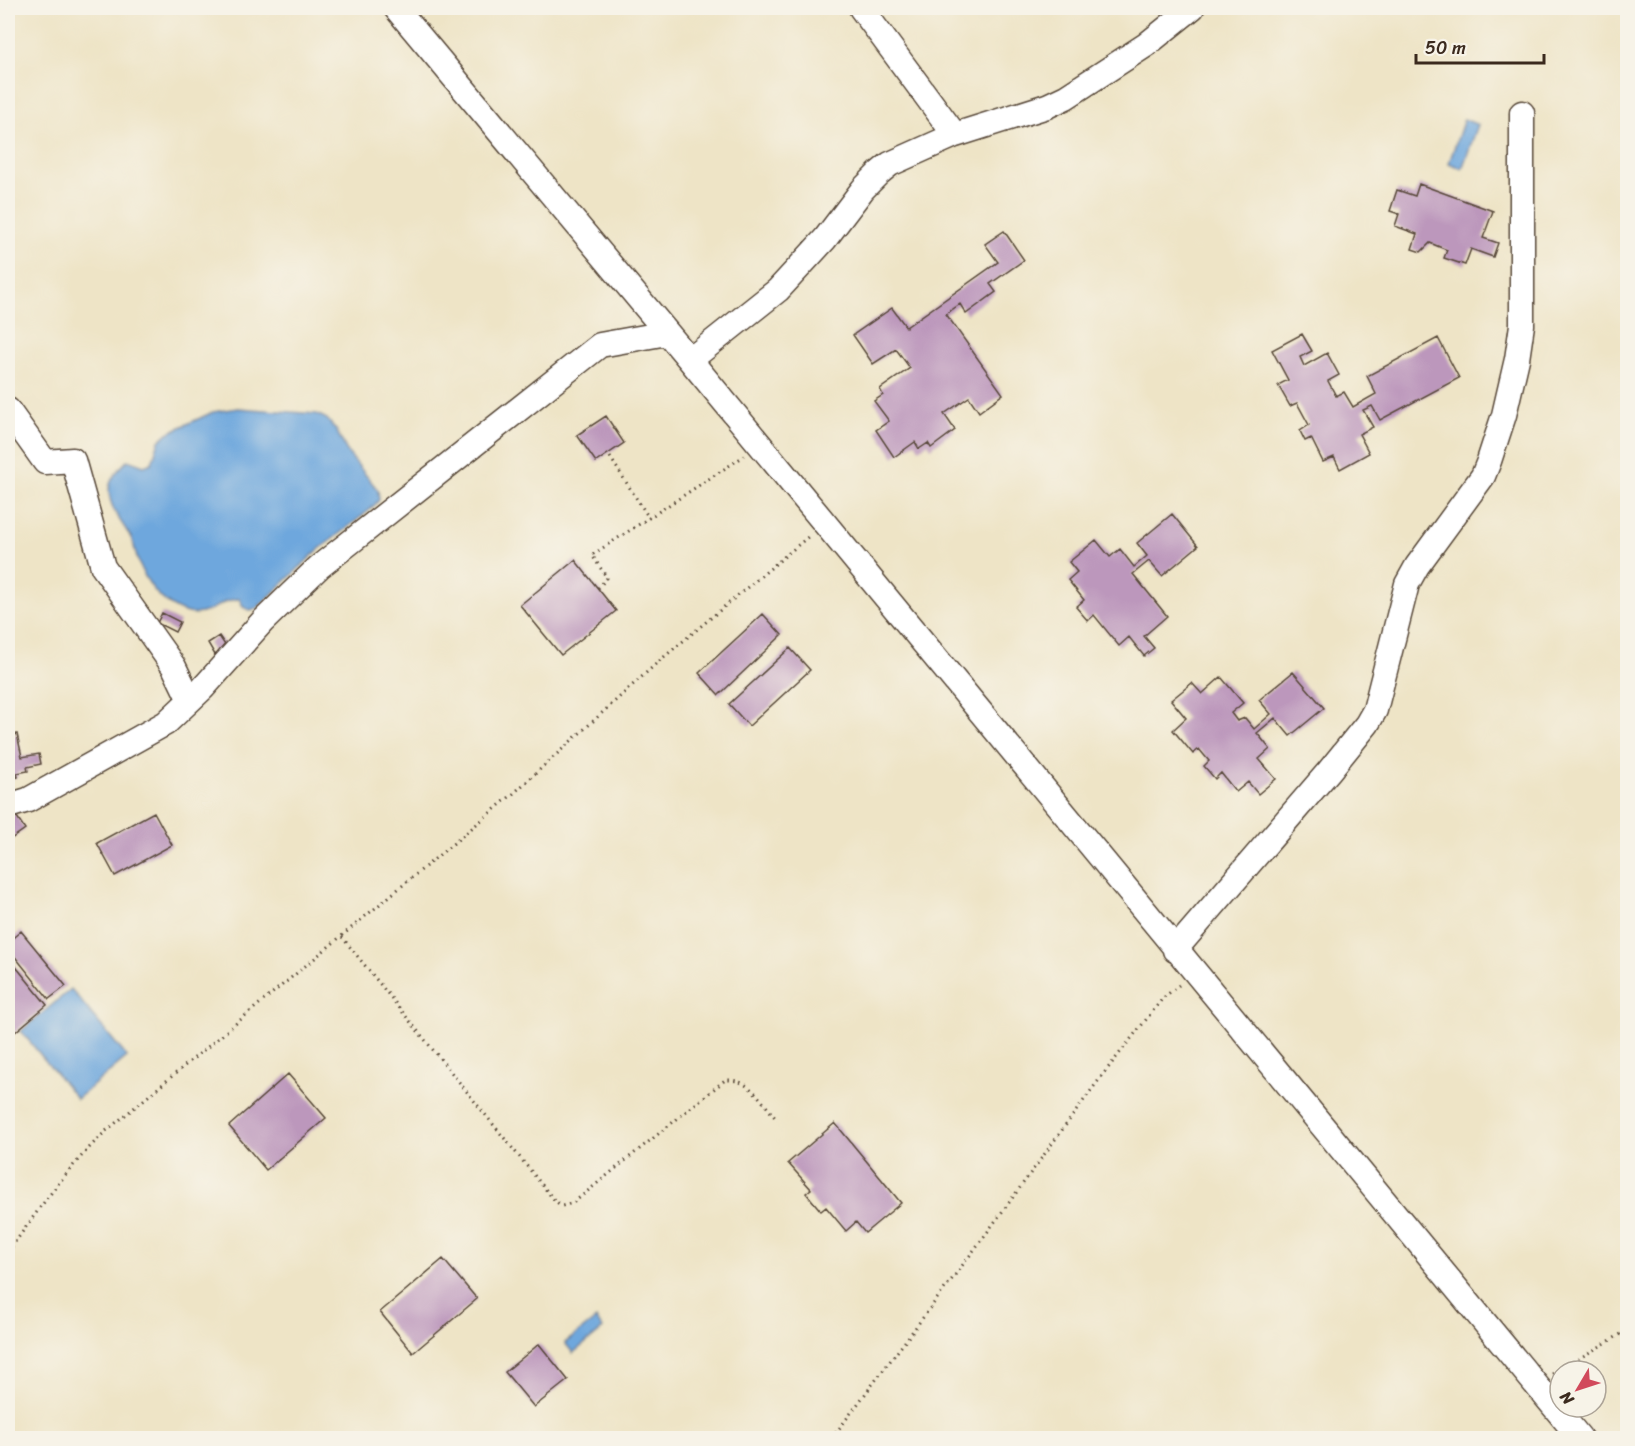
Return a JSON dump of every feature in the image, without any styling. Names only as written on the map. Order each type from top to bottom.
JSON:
[{"type":"street","points":[[396,8],[690,360],[1580,1438]]},
{"type":"street","points":[[861,8],[955,135]]},
{"type":"street","points":[[690,360],[778,290],[825,239],[863,189],[879,173],[916,151],[955,135],[1066,98],[1146,45],[1192,8]]},
{"type":"street","points":[[1175,950],[1367,724],[1375,710],[1407,584],[1417,566],[1483,476],[1504,415],[1522,325],[1522,113]]},
{"type":"street","points":[[8,806],[28,800],[166,723],[263,621],[319,567],[600,345],[667,333]]},
{"type":"street","points":[[8,410],[45,462],[73,460],[103,567],[174,667],[190,700]]},
{"type":"path","points":[[598,588],[607,578],[592,555],[760,445]]},
{"type":"path","points":[[610,457],[649,518]]},
{"type":"path","points":[[8,1252],[80,1156],[106,1131],[513,794],[658,662],[824,523]]},
{"type":"path","points":[[342,937],[555,1201],[562,1206],[573,1203],[724,1080],[734,1079],[742,1082],[751,1089],[777,1120]]},
{"type":"path","points":[[831,1438],[1154,1009],[1175,987],[1196,974]]},
{"type":"path","points":[[1535,1384],[1628,1330]]},
{"type":"water","points":[[1464,119],[1478,125],[1462,169],[1449,163]]},
{"type":"water","points":[[238,408],[317,414],[327,419],[336,430],[348,453],[378,490],[379,500],[371,509],[317,551],[256,609],[249,610],[243,607],[240,599],[200,613],[184,612],[161,597],[144,575],[131,538],[111,504],[109,486],[128,460],[144,466],[152,463],[159,441],[168,433],[213,412]]},
{"type":"water","points":[[71,989],[127,1057],[77,1099],[21,1031]]},
{"type":"water","points":[[596,1319],[603,1329],[573,1353],[565,1343]]},
{"type":"building","points":[[1419,184],[1493,211],[1483,238],[1498,243],[1493,257],[1471,249],[1465,265],[1444,258],[1447,250],[1430,243],[1421,252],[1412,249],[1417,234],[1395,226],[1399,214],[1390,211],[1397,190],[1415,196]]},
{"type":"building","points":[[1004,231],[1024,260],[990,284],[996,292],[966,314],[960,304],[946,314],[1003,394],[979,412],[969,397],[944,414],[955,430],[931,448],[928,443],[919,449],[915,442],[894,457],[876,430],[889,421],[874,401],[883,395],[880,389],[910,368],[896,349],[873,364],[853,335],[892,308],[906,327],[998,262],[985,244]]},
{"type":"building","points":[[1302,334],[1312,351],[1300,357],[1304,366],[1327,353],[1339,375],[1328,381],[1336,396],[1344,392],[1353,407],[1376,394],[1367,376],[1438,338],[1459,378],[1380,420],[1372,406],[1363,410],[1373,427],[1359,434],[1369,453],[1340,469],[1334,457],[1323,462],[1311,438],[1305,441],[1300,431],[1309,425],[1297,403],[1290,406],[1278,385],[1288,380],[1272,350]]},
{"type":"building","points":[[606,416],[624,443],[596,462],[577,435]]},
{"type":"building","points":[[1172,514],[1198,546],[1162,576],[1149,561],[1133,574],[1167,616],[1144,636],[1154,648],[1144,656],[1129,637],[1119,646],[1094,615],[1088,621],[1076,607],[1084,600],[1068,580],[1077,572],[1069,562],[1096,540],[1110,557],[1120,549],[1134,567],[1147,556],[1137,543]]},
{"type":"building","points":[[575,560],[616,611],[561,655],[520,605]]},
{"type":"building","points":[[162,613],[180,622],[175,632],[157,623]]},
{"type":"building","points":[[763,614],[782,635],[719,695],[699,673]]},
{"type":"building","points":[[219,636],[227,648],[215,655],[208,643]]},
{"type":"building","points":[[790,648],[810,670],[749,726],[729,704]]},
{"type":"building","points":[[1293,672],[1324,708],[1290,736],[1275,718],[1257,733],[1270,749],[1259,759],[1276,779],[1258,794],[1248,782],[1236,792],[1221,773],[1215,779],[1204,766],[1209,761],[1199,749],[1193,754],[1173,730],[1186,718],[1171,700],[1192,683],[1202,694],[1221,677],[1243,703],[1231,713],[1237,721],[1245,718],[1254,729],[1271,714],[1259,700]]},
{"type":"building","points":[[17,734],[22,757],[39,754],[41,764],[27,767],[28,771],[17,773],[18,777],[11,779],[10,774],[8,775],[8,736]]},
{"type":"building","points":[[13,811],[25,829],[8,841],[8,815]]},
{"type":"building","points":[[154,812],[172,845],[115,876],[97,843]]},
{"type":"building","points":[[21,931],[66,986],[49,999],[8,948],[8,942]]},
{"type":"building","points":[[8,957],[47,1005],[14,1033],[8,1026]]},
{"type":"building","points":[[288,1074],[326,1118],[266,1170],[229,1126]]},
{"type":"building","points":[[835,1123],[901,1203],[865,1233],[856,1222],[846,1231],[826,1207],[821,1211],[806,1193],[811,1189],[788,1163]]},
{"type":"building","points":[[443,1259],[477,1299],[413,1353],[380,1312]]},
{"type":"building","points":[[539,1344],[568,1380],[534,1407],[505,1372]]}]
